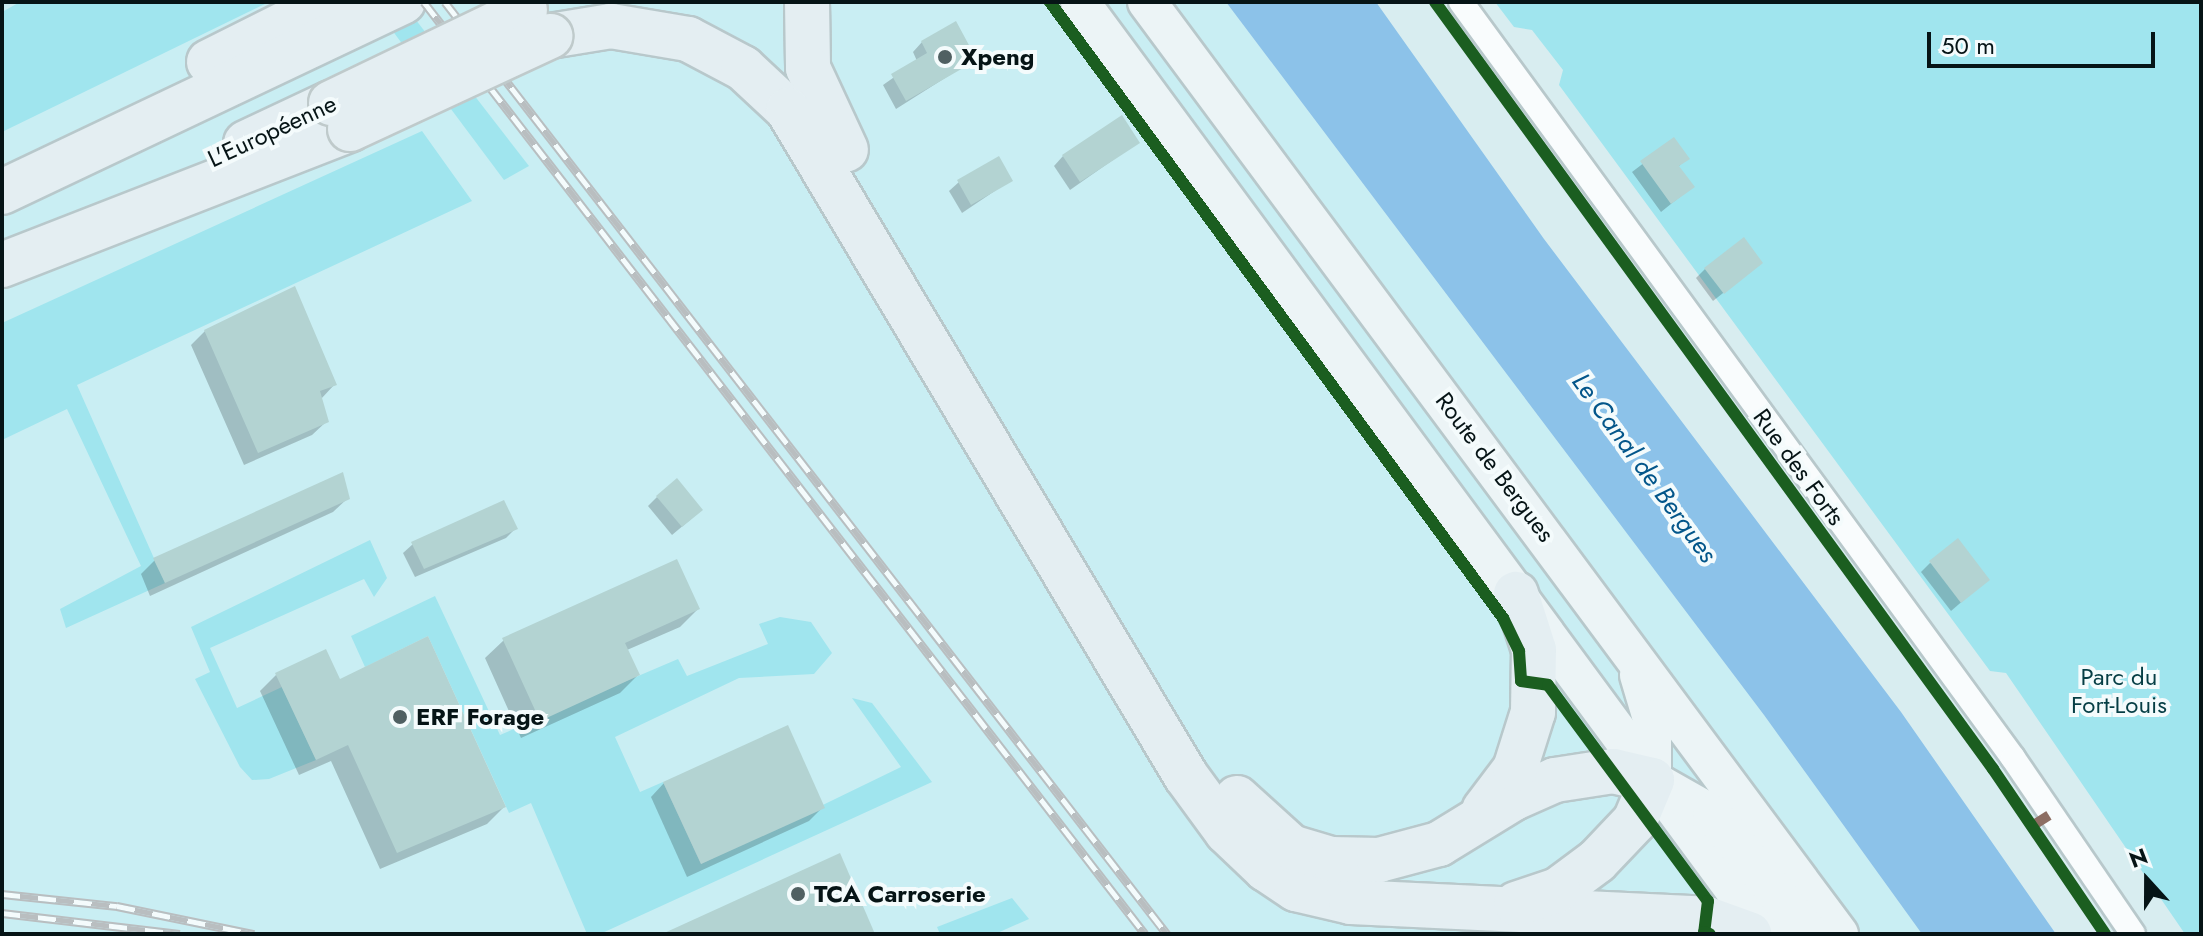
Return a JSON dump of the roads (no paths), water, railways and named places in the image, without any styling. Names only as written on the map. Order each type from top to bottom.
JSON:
[{"type":"highway","points":[[2,192],[282,42],[329,2]]},
{"type":"highway","points":[[2,183],[282,42],[403,2]]},
{"type":"highway","points":[[807,2],[808,68],[826,115],[1225,784],[1275,837],[1331,859],[1401,857],[1462,831],[1532,789],[1579,774],[1613,771],[1652,780],[1635,821],[1583,873],[1533,901],[1470,908]]},
{"type":"highway","name":"L'Européenne","points":[[2,262],[340,116],[539,16],[688,39],[743,68],[788,110],[1186,776],[1245,851],[1285,883],[1322,897],[1470,908]]},
{"type":"highway","points":[[1462,831],[1505,786],[1529,733],[1534,650],[1516,594]]},
{"type":"highway","points":[[1470,908],[1707,919],[1749,934]]},
{"type":"main road","points":[[1080,2],[1767,934]]},
{"type":"main road","name":"Route de Bergues","points":[[1147,2],[1621,636],[1839,934]]},
{"type":"main road","points":[[1621,636],[1652,719],[1652,780]]},
{"type":"main road","points":[[1652,780],[1712,814],[1810,934]]},
{"type":"street","name":"Rue des Forts","points":[[1461,2],[2013,758],[2133,934]]},
{"type":"water","name":"Le Canal de Bergues","points":[[1226,2],[1376,2],[1544,239],[1901,712],[2056,934],[1922,934],[1764,715]]},
{"type":"railway","points":[[424,2],[1145,934]]},
{"type":"railway","points":[[445,2],[1167,934]]},
{"type":"railway","points":[[2,894],[117,906],[254,934]]},
{"type":"railway","points":[[2,913],[180,934]]},
{"type":"place","name":"Xpeng","points":[[945,57]]},
{"type":"place","name":"ERF Forage","points":[[400,717]]},
{"type":"place","name":"TCA Carroserie","points":[[798,894]]},
{"type":"park label","name":"Parc du Fort-Louis","points":[[2119,691]]}]
